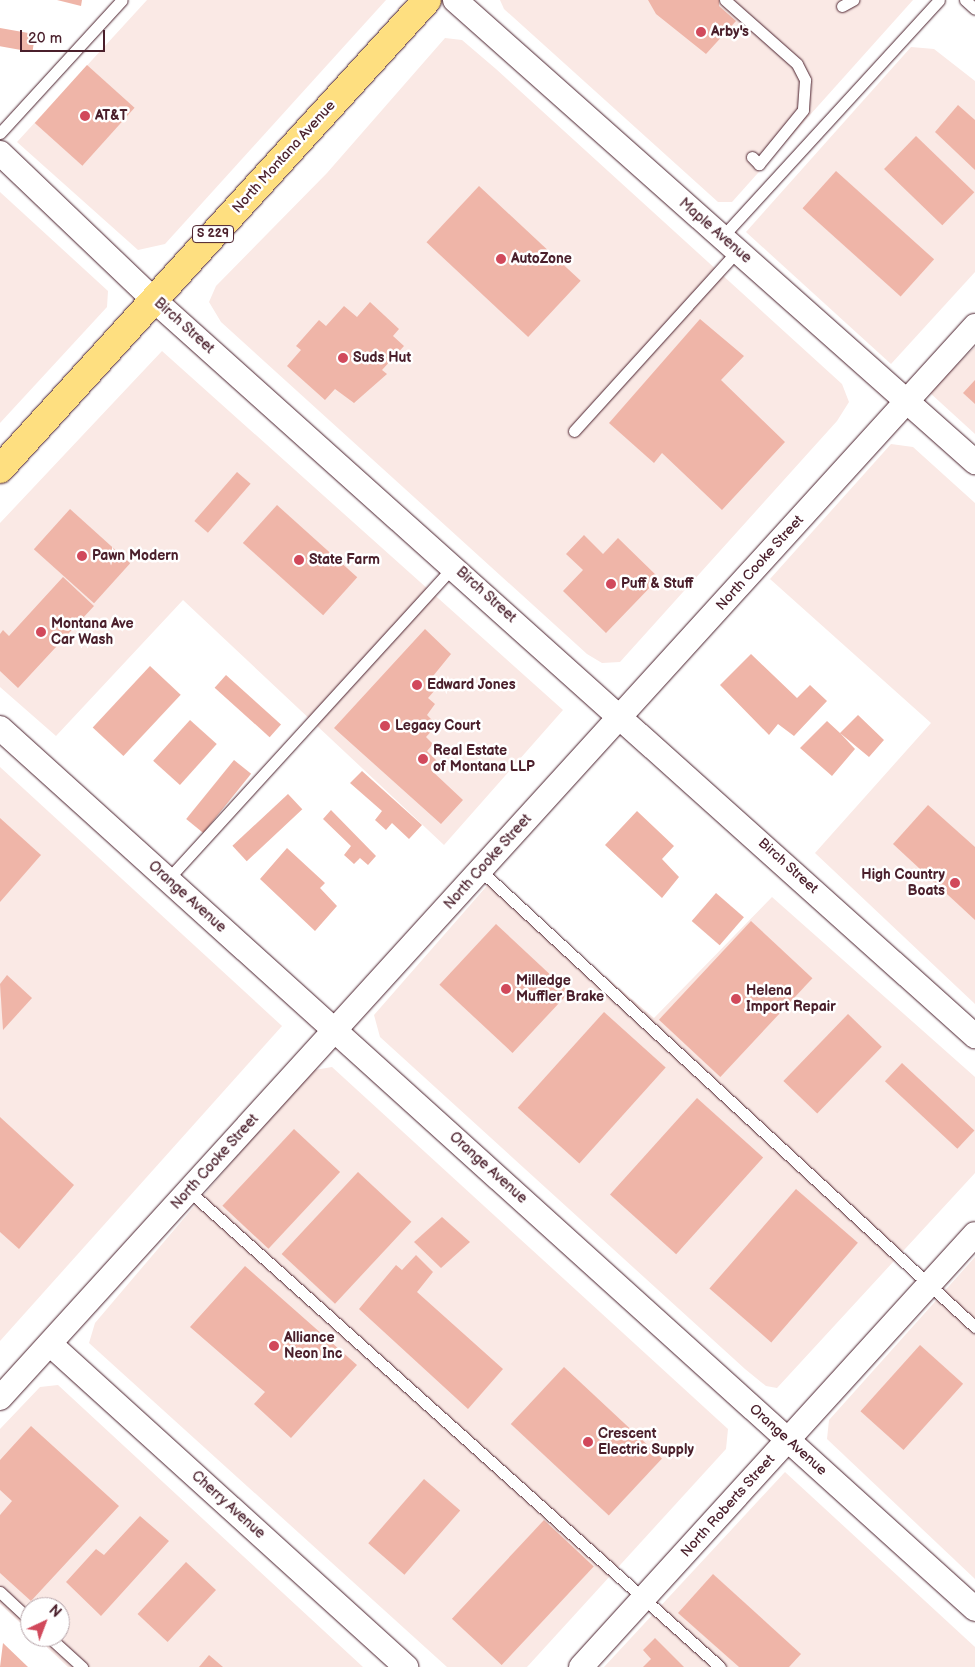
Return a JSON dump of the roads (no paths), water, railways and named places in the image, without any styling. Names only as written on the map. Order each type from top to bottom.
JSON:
[{"type":"main road","name":"North Montana Avenue","points":[[0,469],[427,0]]},
{"type":"street","name":"Maple Avenue","points":[[455,0],[975,462]]},
{"type":"street","name":"Birch Street","points":[[0,153],[154,300],[621,715],[975,1036]]},
{"type":"street","name":"North Cooke Street","points":[[0,1398],[975,326]]},
{"type":"street","name":"Orange Avenue","points":[[0,728],[975,1609]]},
{"type":"street","name":"North Roberts Street","points":[[581,1667],[975,1234]]},
{"type":"street","name":"Cherry Avenue","points":[[50,1344],[406,1667]]},
{"type":"lane","points":[[0,133],[122,0]]},
{"type":"lane","points":[[725,0],[796,64],[805,80],[803,110],[755,161],[775,179]]},
{"type":"lane","points":[[842,6],[853,0]]},
{"type":"lane","points":[[574,431],[730,244],[775,179],[939,0]]},
{"type":"lane","points":[[965,0],[975,10]]},
{"type":"lane","points":[[168,879],[454,566]]},
{"type":"lane","points":[[480,870],[975,1326]]},
{"type":"lane","points":[[188,1191],[720,1667]]},
{"type":"lane","points":[[0,1592],[20,1611]]},
{"type":"lane","points":[[60,1647],[82,1667]]},
{"type":"place","name":"Arby's","points":[[701,32]]},
{"type":"place","name":"AT&T","points":[[85,116]]},
{"type":"place","name":"AutoZone","points":[[501,259]]},
{"type":"place","name":"Suds Hut","points":[[343,358]]},
{"type":"place","name":"Pawn Modern","points":[[82,556]]},
{"type":"place","name":"State Farm","points":[[299,560]]},
{"type":"place","name":"Puff & Stuff","points":[[611,584]]},
{"type":"place","name":"Montana Ave Car Wash","points":[[41,632]]},
{"type":"place","name":"Edward Jones","points":[[417,685]]},
{"type":"place","name":"Legacy Court","points":[[385,726]]},
{"type":"place","name":"Real Estate of Montana LLP","points":[[423,759]]},
{"type":"place","name":"High Country Boats","points":[[955,883]]},
{"type":"place","name":"Milledge Muffler Brake","points":[[506,989]]},
{"type":"place","name":"Helena Import Repair","points":[[736,999]]},
{"type":"place","name":"Alliance Neon Inc","points":[[274,1346]]},
{"type":"place","name":"Crescent Electric Supply","points":[[588,1442]]}]
